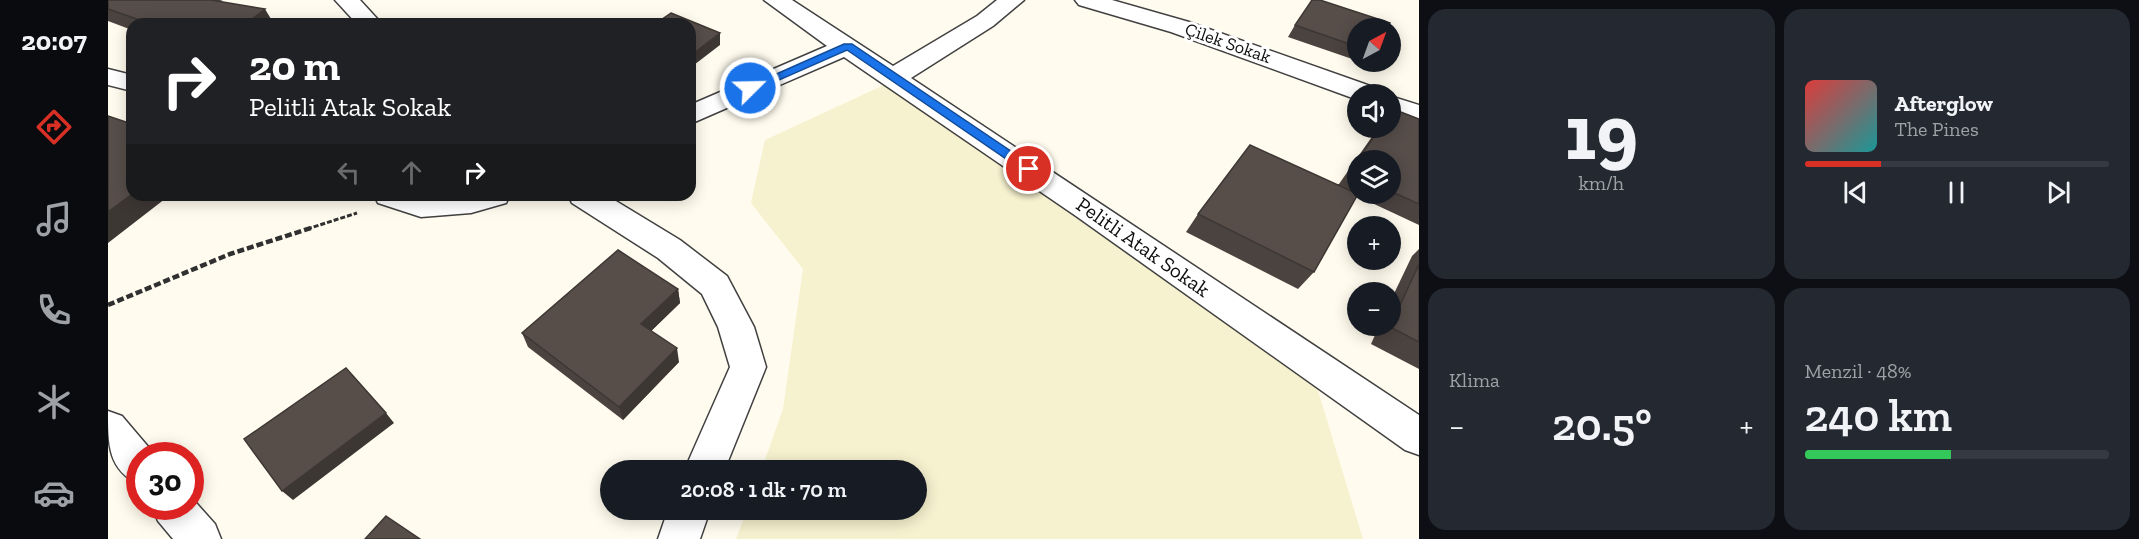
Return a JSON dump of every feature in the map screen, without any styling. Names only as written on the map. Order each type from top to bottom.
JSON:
[{"type":"street","points":[[347,0],[364,18]]},
{"type":"street","name":"Pelitli Atak Sokak","points":[[776,0],[894,77],[1419,437]]},
{"type":"street","points":[[894,77],[985,21],[1012,0]]},
{"type":"street","name":"Çilek Sokak","points":[[1087,0],[1180,27],[1347,87]]},
{"type":"street","points":[[696,112],[848,46]]},
{"type":"street","points":[[108,77],[126,82]]},
{"type":"street","points":[[1401,108],[1419,114]]},
{"type":"street","points":[[407,201],[421,206],[474,201]]},
{"type":"street","points":[[593,201],[669,249],[715,285],[736,327],[748,367],[709,460]]},
{"type":"street","points":[[108,429],[126,450]]},
{"type":"street","points":[[184,520],[200,539]]},
{"type":"street","points":[[679,539],[686,520]]},
{"type":"path","points":[[108,305],[230,254],[383,201]]},
{"type":"shaded area","points":[[884,85],[1316,384],[1363,539],[736,539],[743,520],[927,520],[927,460],[765,460],[783,409],[803,269],[751,203],[765,140]]},
{"type":"building","points":[[108,0],[211,0],[265,9],[254,18],[134,18],[108,9]]},
{"type":"building","points":[[1312,0],[1320,0],[1375,18],[1347,18],[1347,43],[1295,25]]},
{"type":"building","points":[[671,13],[683,18],[664,18]]},
{"type":"building","points":[[696,23],[720,33],[696,51]]},
{"type":"building","points":[[1401,112],[1419,119],[1419,204],[1401,196],[1401,150],[1364,150],[1373,138],[1401,138]]},
{"type":"building","points":[[108,116],[126,122],[126,198],[108,212]]},
{"type":"building","points":[[1250,145],[1347,189],[1347,204],[1352,204],[1314,272],[1198,214]]},
{"type":"building","points":[[618,250],[678,289],[641,324],[677,348],[619,407],[522,333]]},
{"type":"building","points":[[1419,264],[1419,342],[1401,333],[1401,303]]},
{"type":"building","points":[[346,368],[386,413],[282,491],[244,439]]},
{"type":"building","points":[[386,516],[420,539],[365,539]]},
{"type":"route","points":[[750,88],[848,46],[1029,169]]}]
